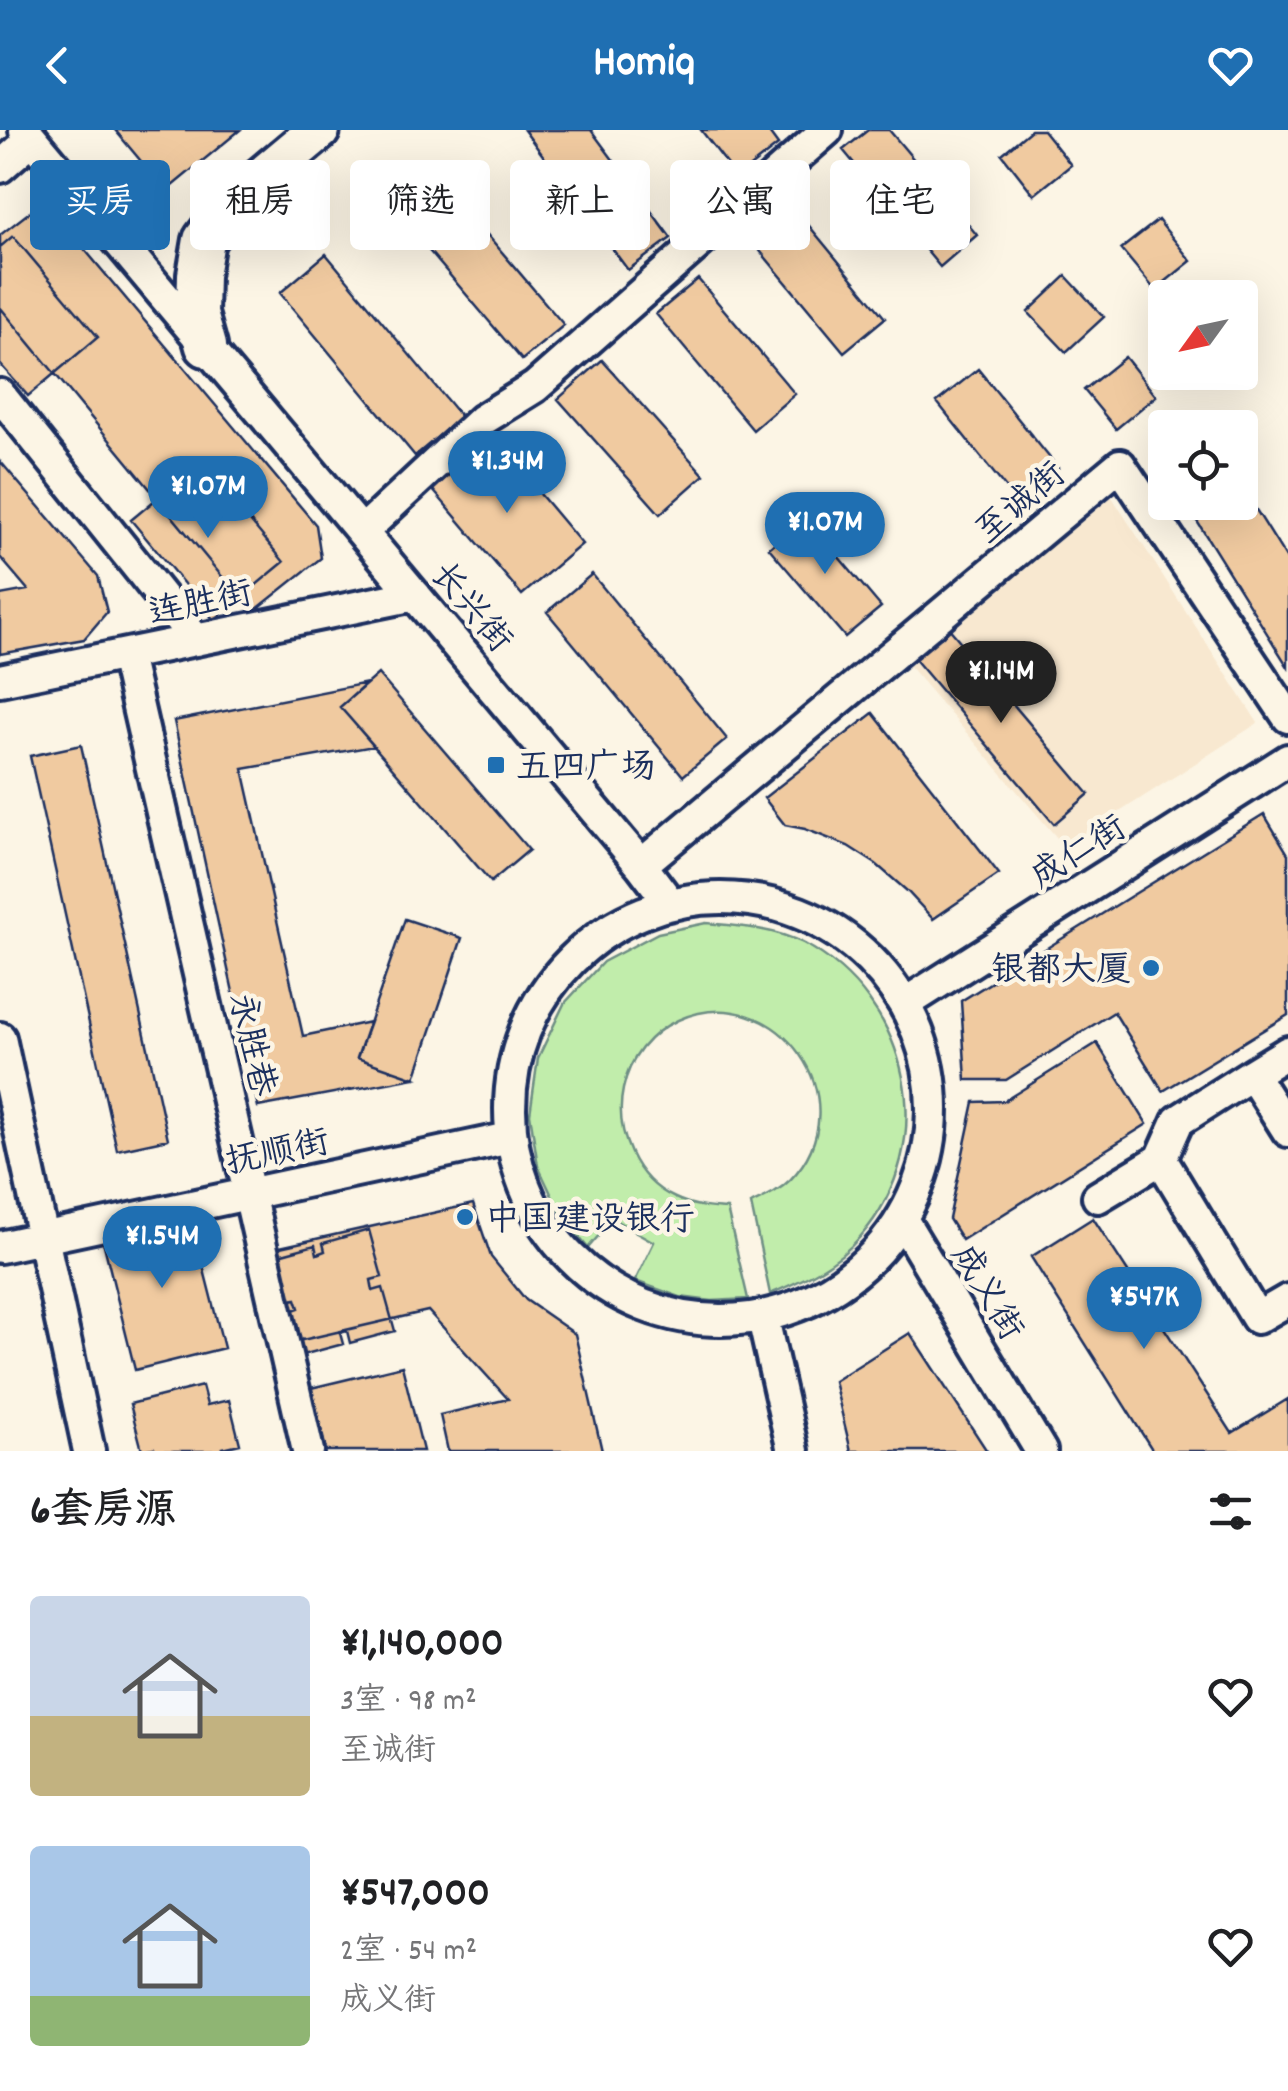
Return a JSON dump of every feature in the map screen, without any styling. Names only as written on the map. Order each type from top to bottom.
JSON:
[{"type":"main road","points":[[206,346],[197,314],[204,240],[233,202],[319,130]]},
{"type":"street","points":[[362,532],[482,420],[535,387],[827,130]]},
{"type":"street","name":"长兴街","points":[[29,134],[669,902]]},
{"type":"street","points":[[0,167],[29,134]]},
{"type":"street","points":[[0,395],[196,640]]},
{"type":"street","name":"至诚街","points":[[641,865],[1120,465],[1288,718]]},
{"type":"street","name":"连胜街","points":[[0,680],[415,596]]},
{"type":"street","name":"永胜巷","points":[[126,655],[308,1451]]},
{"type":"street","name":"成仁街","points":[[906,1003],[1286,765]]},
{"type":"street","points":[[738,897],[804,914],[862,950],[906,1003],[927,1056],[934,1113],[926,1169],[903,1221],[866,1266],[818,1300],[764,1318],[694,1321],[628,1300],[572,1260],[531,1204],[510,1138],[510,1076],[530,1016],[564,965],[612,926],[669,902],[738,897]]},
{"type":"street","points":[[0,1038],[89,1451]]},
{"type":"street","points":[[1098,1198],[1161,1159],[1178,1121],[1288,1052]]},
{"type":"street","points":[[1252,1074],[1288,1131]]},
{"type":"street","name":"抚顺街","points":[[0,1246],[510,1138]]},
{"type":"street","points":[[1161,1159],[1257,1318],[1288,1300]]},
{"type":"street","name":"成义街","points":[[903,1221],[1041,1451]]},
{"type":"street","points":[[764,1318],[793,1451]]},
{"type":"shaded area","points":[[1110,494],[1258,723],[1065,847],[909,666]]},
{"type":"green space","points":[[706,923],[780,934],[803,943],[840,968],[869,1000],[890,1037],[903,1076],[906,1118],[901,1160],[886,1200],[860,1237],[840,1256],[770,1294],[751,1204],[790,1180],[811,1149],[818,1116],[814,1083],[800,1054],[777,1031],[748,1015],[714,1011],[668,1025],[635,1057],[621,1105],[631,1152],[639,1167],[661,1190],[688,1203],[727,1209],[748,1299],[712,1301],[680,1297],[635,1281],[654,1242],[613,1219],[588,1248],[561,1215],[538,1166],[530,1114],[538,1058],[564,1004],[603,962],[658,933]]},
{"type":"building","points":[[115,130],[240,130],[204,160],[190,160],[190,171],[170,188],[170,160],[140,160]]},
{"type":"building","points":[[524,130],[591,130],[613,160],[546,160]]},
{"type":"building","points":[[701,130],[767,130],[778,145],[759,160],[724,160]]},
{"type":"building","points":[[868,130],[889,130],[914,160],[851,160],[843,150]]},
{"type":"building","points":[[1031,130],[1043,130],[1071,165],[1034,195],[1002,154]]},
{"type":"building","points":[[650,210],[670,239],[628,270],[613,250],[650,250]]},
{"type":"building","points":[[30,212],[30,250],[85,250],[316,525],[321,558],[252,613],[0,307],[0,235]]},
{"type":"building","points":[[1158,220],[1191,261],[1167,280],[1148,282],[1121,249]]},
{"type":"building","points":[[810,227],[885,318],[844,352],[759,250],[810,250]]},
{"type":"building","points":[[13,236],[98,337],[28,396],[0,364],[0,247]]},
{"type":"building","points":[[490,238],[564,325],[522,360],[428,250],[490,250]]},
{"type":"building","points":[[926,250],[960,250],[940,267]]},
{"type":"building","points":[[326,254],[461,417],[415,456],[280,293]]},
{"type":"building","points":[[1066,276],[1104,317],[1066,352],[1028,312]]},
{"type":"building","points":[[698,279],[795,394],[753,430],[656,314]]},
{"type":"building","points":[[1125,357],[1156,396],[1116,429],[1084,390]]},
{"type":"building","points":[[602,360],[704,475],[660,514],[558,399]]},
{"type":"building","points":[[978,369],[1058,468],[1017,502],[937,402]]},
{"type":"building","points":[[493,438],[582,544],[522,595],[432,489]]},
{"type":"building","points":[[0,461],[98,576],[107,612],[84,639],[0,654],[0,595],[28,590],[0,557]]},
{"type":"building","points":[[201,462],[284,562],[214,620],[131,520]]},
{"type":"building","points":[[1258,513],[1288,561],[1288,667],[1196,520],[1258,520]]},
{"type":"building","points":[[805,517],[881,607],[845,637],[769,548]]},
{"type":"building","points":[[592,574],[727,739],[683,776],[547,612]]},
{"type":"building","points":[[948,627],[1089,794],[1054,824],[913,657]]},
{"type":"building","points":[[378,674],[529,850],[491,882],[340,707]]},
{"type":"building","points":[[367,683],[340,707],[374,746],[243,769],[303,1036],[370,1022],[357,1058],[415,1078],[258,1107],[174,721]]},
{"type":"building","points":[[873,713],[999,874],[933,919],[876,864],[848,846],[785,825],[764,798]]},
{"type":"building","points":[[81,745],[168,1139],[117,1150],[30,756]]},
{"type":"building","name":"银都大厦","points":[[1264,814],[1288,854],[1288,1015],[1163,1091],[1114,1012],[1006,1080],[966,1080],[961,1001]]},
{"type":"building","points":[[405,919],[462,938],[415,1078],[357,1058]]},
{"type":"building","points":[[1097,1043],[1147,1124],[962,1240],[949,1219],[974,1102],[1004,1101]]},
{"type":"building","points":[[473,1204],[491,1257],[526,1300],[575,1334],[602,1451],[448,1451],[440,1415],[508,1399],[428,1311],[298,1341],[271,1249]]},
{"type":"building","points":[[189,1211],[224,1348],[135,1370],[101,1233]]},
{"type":"building","points":[[1093,1218],[1232,1433],[1288,1399],[1288,1451],[1153,1451],[1031,1257]]},
{"type":"building","points":[[369,1230],[382,1277],[371,1280],[373,1291],[383,1288],[395,1331],[350,1343],[347,1331],[340,1333],[343,1344],[302,1355],[290,1311],[299,1308],[296,1299],[287,1301],[275,1256],[315,1245],[317,1254],[325,1251],[323,1243]]},
{"type":"building","points":[[910,1333],[987,1451],[851,1451],[834,1381]]},
{"type":"building","points":[[402,1366],[423,1451],[326,1451],[311,1388]]},
{"type":"building","points":[[202,1386],[207,1405],[229,1400],[240,1444],[223,1448],[224,1451],[142,1450],[130,1404]]},
{"type":"place","name":"五四广场","points":[[496,765]]},
{"type":"place","name":"银都大厦","points":[[1151,968]]},
{"type":"place","name":"中国建设银行","points":[[465,1217]]}]
